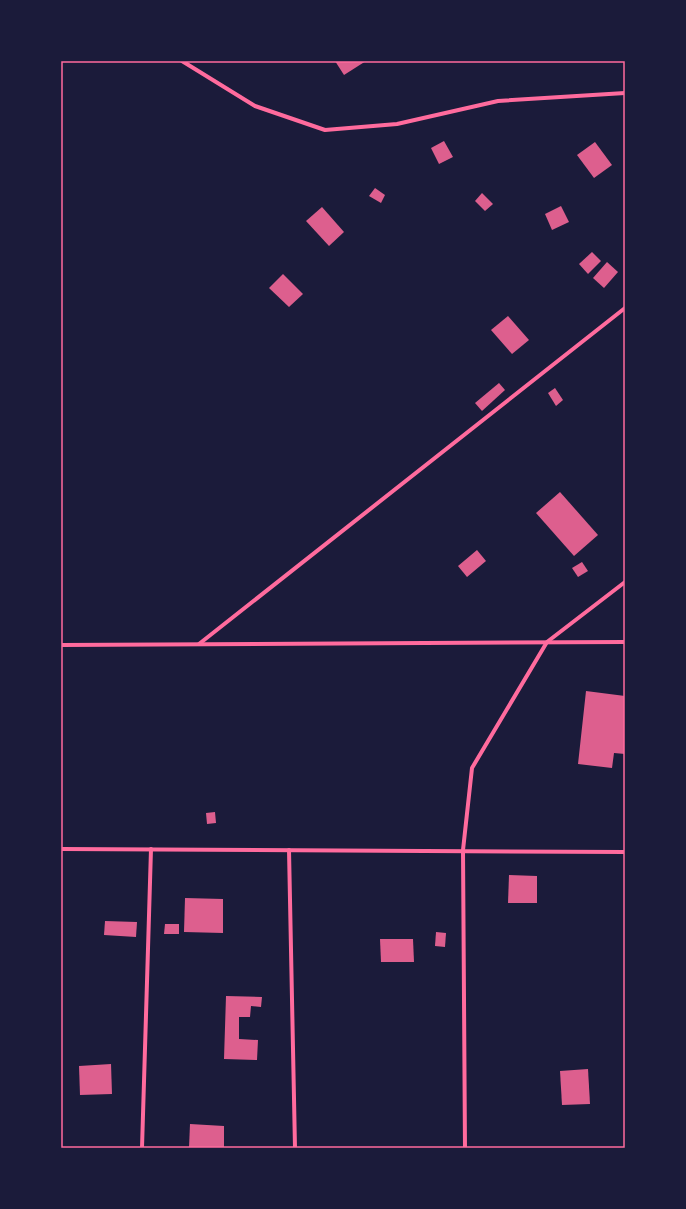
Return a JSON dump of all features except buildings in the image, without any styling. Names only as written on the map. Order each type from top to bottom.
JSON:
[{"type":"street","points":[[182,61],[256,106],[325,130],[397,124],[498,101],[625,93]]},
{"type":"street","points":[[199,644],[625,308]]},
{"type":"street","points":[[465,1148],[463,850],[472,768],[547,642],[625,582]]},
{"type":"street","points":[[61,645],[625,642]]},
{"type":"street","points":[[61,849],[625,852]]},
{"type":"street","points":[[142,1148],[151,849]]},
{"type":"street","points":[[289,850],[295,1148]]}]
